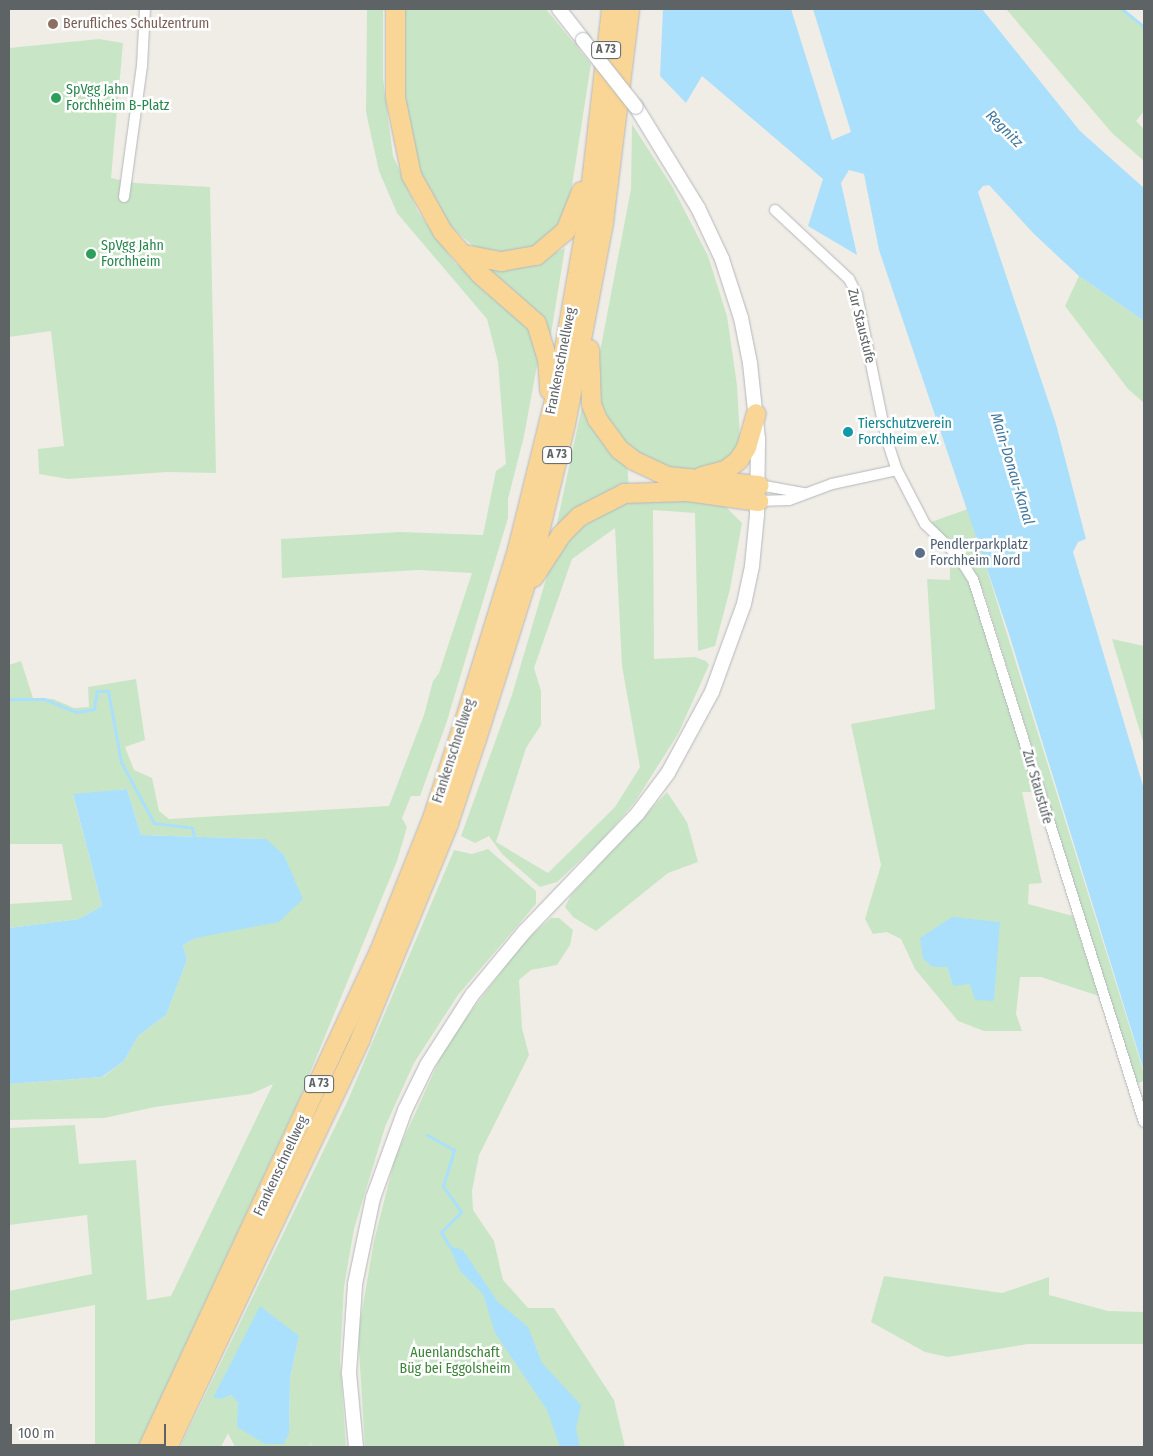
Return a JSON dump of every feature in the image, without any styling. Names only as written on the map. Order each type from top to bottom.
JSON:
[{"type":"highway","points":[[395,9],[395,98],[405,156],[417,190],[434,220],[480,274],[536,323],[547,358],[549,422]]},
{"type":"highway","name":"Frankenschnellweg","points":[[148,1447],[344,1030],[434,815],[517,549],[549,422],[571,312],[592,174],[611,9]]},
{"type":"highway","name":"Frankenschnellweg","points":[[167,1447],[348,1064],[396,957],[448,823],[518,602],[565,424],[589,307],[612,153],[629,9]]},
{"type":"highway","points":[[464,254],[512,261],[547,249],[572,219],[581,190],[592,174]]},
{"type":"highway","points":[[589,307],[589,384],[597,419],[619,449],[633,460],[666,476],[694,479],[758,493]]},
{"type":"highway","points":[[694,479],[725,470],[738,460],[746,448],[756,413]]},
{"type":"highway","points":[[518,602],[561,534],[579,516],[624,493],[687,491],[758,493]]},
{"type":"main road","points":[[356,1447],[349,1373],[355,1284],[373,1198],[405,1110],[431,1058],[472,995],[525,931],[638,814],[690,736],[727,655],[744,604],[752,566],[758,493],[756,413],[741,318],[722,259],[678,170],[636,107],[559,9]]},
{"type":"street","points":[[124,196],[142,66],[145,9]]},
{"type":"street","name":"Zur Staustufe","points":[[775,210],[849,279],[856,295],[884,429],[898,470],[925,524],[959,557],[973,579],[1144,1122]]},
{"type":"street","points":[[758,493],[789,500],[804,493],[898,470]]},
{"type":"street","points":[[758,493],[804,493]]},
{"type":"green space","points":[[367,9],[383,9],[383,78],[393,156],[418,212],[455,263],[520,315],[534,340],[538,360],[524,436],[508,499],[508,518],[446,724],[420,796],[411,796],[402,818],[407,827],[397,861],[298,1102],[138,1447],[95,1447],[95,1305],[9,1321],[9,1291],[92,1274],[87,1215],[9,1225],[9,1128],[75,1125],[79,1164],[136,1160],[147,1300],[171,1296],[273,1084],[251,1094],[155,1107],[104,1118],[9,1120],[9,1084],[103,1077],[124,1061],[138,1036],[166,1015],[187,960],[183,945],[196,938],[266,839],[141,835],[127,789],[73,795],[102,906],[79,919],[9,928],[9,904],[72,900],[62,844],[9,844],[9,665],[21,661],[33,698],[53,699],[74,708],[89,707],[88,687],[136,679],[145,740],[125,747],[134,770],[152,778],[159,811],[169,819],[389,806],[424,715],[433,681],[439,673],[472,573],[418,570],[282,578],[281,539],[400,532],[483,535],[496,471],[506,464],[498,362],[487,319],[397,213],[379,171],[366,112]]},
{"type":"green space","points":[[403,9],[546,9],[591,64],[571,192],[558,232],[525,252],[486,252],[473,246],[448,224],[427,187],[415,159],[405,100]]},
{"type":"green space","points":[[1006,9],[1122,9],[1144,27],[1144,111],[1136,121],[1144,129],[1144,161],[1112,133]]},
{"type":"green space","name":"SpVgg Jahn Forchheim","points":[[99,39],[123,43],[111,178],[135,183],[210,187],[216,473],[167,472],[68,479],[39,474],[38,449],[64,446],[51,331],[9,337],[9,48]]},
{"type":"green space","points":[[632,124],[673,188],[708,256],[727,316],[737,385],[740,440],[733,456],[715,468],[691,472],[659,467],[622,446],[607,428],[594,383],[631,189]]},
{"type":"green space","points":[[565,248],[550,340],[480,262],[546,257]]},
{"type":"green space","points":[[1079,276],[1144,321],[1144,403],[1128,389],[1065,306]]},
{"type":"green space","points":[[583,402],[627,464],[629,488],[555,532]]},
{"type":"green space","points":[[672,496],[723,504],[742,523],[730,589],[715,646],[698,651],[695,513],[653,510],[654,659],[695,657],[706,661],[709,665],[678,734],[635,802],[603,839],[557,882],[540,887],[502,854],[489,836],[475,843],[461,836],[512,695],[553,555],[600,508],[634,497]],"holes":[[[615,528],[622,666],[640,767],[615,807],[548,873],[496,842],[526,748],[541,725],[541,691],[534,668],[572,559]]]},
{"type":"green space","points":[[968,509],[1144,1073],[1144,1081],[1136,1084],[985,596],[975,573],[931,522]]},
{"type":"green space","points":[[950,560],[954,560],[969,583],[1035,792],[1022,792],[1042,883],[1029,884],[1028,904],[1073,916],[1099,996],[1041,977],[1020,977],[1016,1014],[1022,1031],[984,1031],[958,1021],[915,969],[901,939],[887,932],[873,934],[865,919],[881,865],[851,724],[935,709],[927,579],[950,580]],"holes":[[[1000,922],[953,986],[947,967]]]},
{"type":"green space","points":[[1112,639],[1144,646],[1144,745]]},
{"type":"green space","points":[[667,792],[687,822],[698,862],[668,873],[596,931],[573,917],[565,907],[571,895]]},
{"type":"green space","points":[[488,849],[536,891],[536,904],[458,995],[414,1063],[385,1127],[354,1229],[344,1287],[340,1360],[346,1447],[310,1447],[312,1441],[309,1447],[235,1447],[228,1433],[221,1447],[180,1447],[348,1100],[454,850],[472,854]],"holes":[[[299,1336],[290,1379],[289,1433],[231,1395],[222,1399],[214,1397]]]},
{"type":"green space","name":"Auenlandschaft Büg bei Eggolsheim","points":[[551,918],[559,918],[573,930],[570,945],[557,965],[531,970],[519,980],[522,1028],[529,1055],[479,1155],[472,1191],[473,1210],[494,1241],[503,1280],[528,1308],[554,1308],[614,1400],[625,1447],[365,1447],[358,1334],[374,1241],[395,1158],[447,1043],[524,942]]},
{"type":"green space","points":[[884,1276],[1002,1293],[1049,1277],[1049,1295],[1108,1311],[1144,1312],[1144,1344],[1028,1344],[948,1357],[925,1352],[871,1322]]},
{"type":"water","points":[[663,9],[791,9],[832,140],[851,132],[813,9],[982,9],[1080,131],[1144,188],[1144,321],[1079,276],[1034,234],[989,185],[983,186],[978,192],[1056,424],[1086,539],[1078,542],[1073,552],[1144,789],[1144,1071],[1008,631],[879,250],[864,174],[849,170],[841,183],[857,255],[808,226],[823,179],[702,76],[686,103],[660,76]]},
{"type":"water","points":[[127,789],[141,835],[266,839],[284,855],[303,899],[279,922],[196,938],[183,945],[187,960],[166,1015],[138,1036],[124,1061],[102,1077],[9,1084],[9,928],[79,919],[102,906],[73,794]]},
{"type":"water","points":[[952,917],[1000,922],[994,1001],[975,1000],[970,984],[953,986],[947,967],[933,967],[923,959],[920,938]]},
{"type":"water","points":[[449,1246],[463,1250],[498,1302],[528,1327],[542,1363],[581,1405],[576,1429],[580,1447],[560,1447],[547,1410],[495,1333],[483,1294],[460,1271]]},
{"type":"water","points":[[260,1306],[299,1336],[290,1379],[289,1433],[284,1444],[265,1444],[237,1427],[238,1402],[231,1395],[222,1399],[213,1398]]},
{"type":"waterway","points":[[1122,9],[1144,27]]},
{"type":"waterway","points":[[9,699],[44,699],[77,712],[94,709],[97,691],[108,691],[121,762],[154,823],[192,828],[194,837]]},
{"type":"waterway","points":[[427,1135],[454,1150],[443,1186],[461,1212],[441,1232],[449,1246]]},
{"type":"place","name":"Berufliches Schulzentrum","points":[[53,24]]},
{"type":"place","name":"SpVgg Jahn Forchheim B-Platz","points":[[56,98]]},
{"type":"place","name":"SpVgg Jahn Forchheim","points":[[91,254]]},
{"type":"place","name":"Tierschutzverein Forchheim e.V.","points":[[848,432]]},
{"type":"place","name":"Pendlerparkplatz Forchheim Nord","points":[[920,553]]},
{"type":"water label","name":"Regnitz","points":[[1004,129]]},
{"type":"water label","name":"Main-Donau-Kanal","points":[[1012,469]]}]
